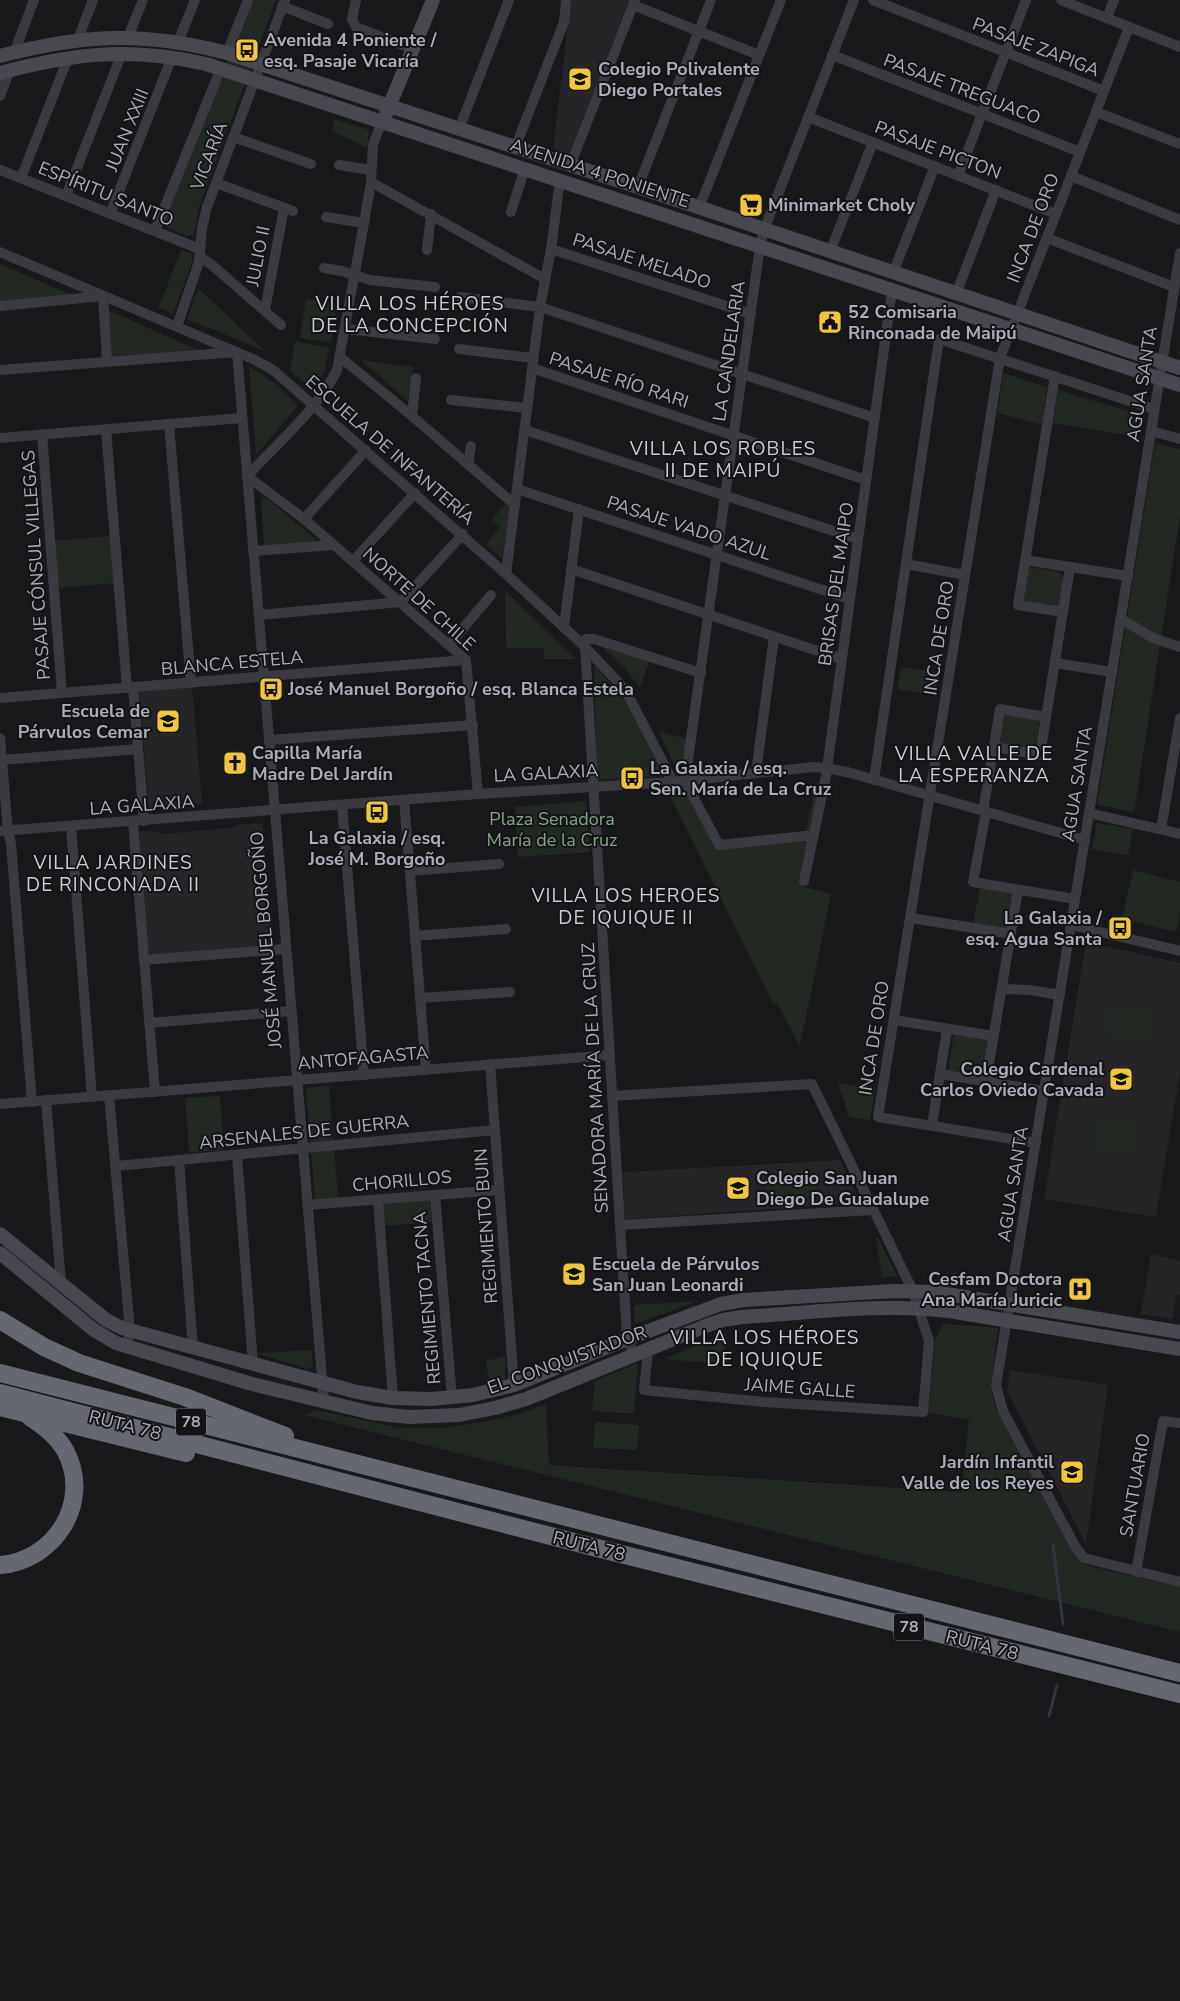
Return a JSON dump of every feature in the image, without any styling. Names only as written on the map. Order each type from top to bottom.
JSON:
[{"type":"highway","points":[[0,1320],[38,1344],[79,1363],[185,1397],[382,1470]]},
{"type":"highway","name":"RUTA 78","points":[[0,1373],[1180,1673]]},
{"type":"highway","name":"RUTA 78","points":[[0,1393],[598,1549],[1180,1694]]},
{"type":"highway","points":[[0,1407],[190,1454],[281,1472],[334,1479]]},
{"type":"highway","points":[[0,1565],[25,1560],[50,1544],[66,1523],[74,1494],[71,1466],[58,1440],[42,1425],[19,1412]]},
{"type":"street","points":[[7,54],[34,0]]},
{"type":"street","points":[[78,39],[93,0]]},
{"type":"street","points":[[128,37],[143,0]]},
{"type":"street","points":[[178,42],[195,0]]},
{"type":"street","points":[[227,53],[248,0]]},
{"type":"street","points":[[356,0],[352,19],[356,27],[413,49]]},
{"type":"street","points":[[247,476],[313,404],[329,384],[337,370],[356,275],[371,182],[373,146],[433,0]]},
{"type":"street","points":[[459,129],[509,0]]},
{"type":"street","points":[[516,148],[564,22],[566,0]]},
{"type":"street","points":[[638,187],[711,0]]},
{"type":"street","points":[[698,208],[781,0]]},
{"type":"street","name":"LA CANDELARIA","points":[[685,781],[760,246],[764,230],[854,0]]},
{"type":"street","name":"PASAJE ZAPIGA","points":[[873,0],[1104,91]]},
{"type":"street","points":[[958,176],[1026,0]]},
{"type":"street","points":[[1061,0],[1180,47]]},
{"type":"street","points":[[1107,18],[1114,0]]},
{"type":"street","points":[[284,3],[328,24]]},
{"type":"street","name":"VICARÍA","points":[[177,326],[200,253],[204,217],[284,3]]},
{"type":"street","points":[[570,166],[634,3],[759,55]]},
{"type":"street","name":"INCA DE ORO","points":[[1036,1143],[878,1117],[1000,358],[1130,27]]},
{"type":"street","name":"AVENIDA 4 PONIENTE","points":[[7,54],[78,39],[128,37],[178,42],[227,53],[638,187],[1180,368]]},
{"type":"street","points":[[66,196],[122,53]]},
{"type":"street","name":"AVENIDA 4 PONIENTE","points":[[5,71],[68,58],[122,53],[172,57],[221,68],[1180,385]]},
{"type":"street","name":"PASAJE TREGUACO","points":[[832,55],[1080,152]]},
{"type":"street","name":"JUAN XXIII","points":[[110,214],[172,57]]},
{"type":"street","points":[[21,178],[68,58]]},
{"type":"street","points":[[155,231],[221,68]]},
{"type":"street","points":[[0,96],[5,71]]},
{"type":"street","points":[[1096,112],[1180,144]]},
{"type":"street","name":"PASAJE PICTON","points":[[808,117],[1056,214]]},
{"type":"street","points":[[233,137],[311,164]]},
{"type":"street","points":[[830,252],[872,142]]},
{"type":"street","points":[[339,165],[371,170]]},
{"type":"street","points":[[894,273],[935,166]]},
{"type":"street","points":[[511,212],[525,168]]},
{"type":"street","name":"ESPÍRITU SANTO","points":[[0,170],[155,231],[200,253]]},
{"type":"street","points":[[1071,176],[1180,220]]},
{"type":"street","points":[[506,574],[540,307],[551,249],[560,180]]},
{"type":"street","points":[[371,182],[545,279]]},
{"type":"street","name":"JULIO II","points":[[216,183],[288,210],[265,310]]},
{"type":"street","points":[[956,294],[996,190]]},
{"type":"street","points":[[427,250],[431,214]]},
{"type":"street","points":[[326,217],[364,223]]},
{"type":"street","points":[[1047,238],[1174,288]]},
{"type":"street","name":"PASAJE MELADO","points":[[551,249],[751,314]]},
{"type":"street","name":"ESCUELA DE INFANTERÍA","points":[[0,252],[177,326],[273,370],[463,534],[583,645],[628,695],[673,782]]},
{"type":"street","name":"JULIO II","points":[[200,253],[281,325]]},
{"type":"street","name":"AGUA SANTA","points":[[1180,253],[996,1386],[1003,1411],[1080,1553],[1091,1561],[1180,1582]]},
{"type":"street","points":[[859,279],[865,264]]},
{"type":"street","points":[[324,268],[370,280],[435,287]]},
{"type":"street","name":"BRISAS DEL MAIPO","points":[[804,881],[827,768],[892,290]]},
{"type":"street","points":[[0,306],[103,296],[107,361]]},
{"type":"street","points":[[460,297],[540,307],[875,418]]},
{"type":"street","points":[[346,329],[435,338]]},
{"type":"street","points":[[874,780],[939,339],[1154,409]]},
{"type":"street","name":"PASAJE RÍO RARI","points":[[459,348],[533,363],[734,436],[866,480]]},
{"type":"street","points":[[0,370],[237,352]]},
{"type":"street","name":"JOSÉ MANUEL BORGOÑO","points":[[237,352],[324,1402]]},
{"type":"street","points":[[340,357],[412,416],[515,506]]},
{"type":"street","points":[[1055,376],[1018,605],[1063,612]]},
{"type":"street","points":[[412,416],[416,378]]},
{"type":"street","points":[[451,400],[527,408]]},
{"type":"street","points":[[0,438],[242,418]]},
{"type":"street","points":[[169,424],[191,683]]},
{"type":"street","points":[[106,429],[144,821]]},
{"type":"street","points":[[524,430],[858,539]]},
{"type":"street","points":[[1151,431],[1180,439]]},
{"type":"street","name":"PASAJE CÓNSUL VILLEGAS","points":[[42,434],[62,693]]},
{"type":"street","points":[[468,464],[471,446]]},
{"type":"street","points":[[304,519],[366,450]]},
{"type":"street","name":"NORTE DE CHILE","points":[[247,476],[304,519],[466,660],[478,794]]},
{"type":"street","name":"PASAJE VADO AZUL","points":[[517,489],[850,599]]},
{"type":"street","points":[[353,561],[415,493]]},
{"type":"street","points":[[564,627],[579,510]]},
{"type":"street","points":[[258,615],[401,602],[463,534]]},
{"type":"street","points":[[253,551],[334,545]]},
{"type":"street","points":[[1025,560],[1128,576]]},
{"type":"street","points":[[906,564],[965,575]]},
{"type":"street","points":[[994,747],[1040,755],[1070,567]]},
{"type":"street","points":[[571,569],[842,659]]},
{"type":"street","points":[[449,645],[491,595]]},
{"type":"street","points":[[1121,618],[1153,638],[1180,647]]},
{"type":"street","points":[[756,773],[774,636]]},
{"type":"street","points":[[583,645],[586,639],[592,638],[701,673]]},
{"type":"street","name":"SENADORA MARÍA DE LA CRUZ","points":[[583,645],[594,787],[627,1339],[635,1356]]},
{"type":"street","name":"BLANCA ESTELA","points":[[0,698],[466,660]]},
{"type":"street","points":[[1055,663],[1112,672]]},
{"type":"street","points":[[1046,717],[1000,709],[973,882],[1075,899]]},
{"type":"street","points":[[1161,829],[1176,769],[1180,718]]},
{"type":"street","points":[[269,740],[473,724]]},
{"type":"street","points":[[0,738],[4,831],[11,844],[32,1102]]},
{"type":"street","points":[[2,760],[138,749]]},
{"type":"street","name":"LA GALAXIA","points":[[4,831],[478,794],[673,782],[813,767],[827,768],[874,780],[1085,840]]},
{"type":"street","points":[[685,781],[719,845],[814,835]]},
{"type":"street","points":[[404,800],[426,1070]]},
{"type":"street","points":[[342,805],[364,1075]]},
{"type":"street","points":[[1089,814],[1180,834]]},
{"type":"street","points":[[133,822],[155,1092]]},
{"type":"street","points":[[71,826],[92,1097]]},
{"type":"street","points":[[410,871],[500,864]]},
{"type":"street","points":[[986,1082],[1018,890]]},
{"type":"street","points":[[910,918],[1011,934]]},
{"type":"street","points":[[1071,925],[1180,951]]},
{"type":"street","points":[[415,936],[506,929]]},
{"type":"street","points":[[144,960],[286,949]]},
{"type":"street","points":[[1002,989],[1029,990],[1060,995]]},
{"type":"street","points":[[420,998],[510,992]]},
{"type":"street","points":[[149,1023],[291,1011]]},
{"type":"street","points":[[894,1020],[994,1036]]},
{"type":"street","points":[[932,1126],[947,1029]]},
{"type":"street","name":"ANTOFAGASTA","points":[[0,1104],[610,1055]]},
{"type":"street","name":"REGIMIENTO BUIN","points":[[490,1064],[514,1385]]},
{"type":"street","points":[[940,1074],[1044,1092]]},
{"type":"street","points":[[612,1096],[812,1084],[913,1291],[917,1308]]},
{"type":"street","points":[[109,1095],[130,1331],[127,1348]]},
{"type":"street","points":[[46,1100],[61,1282]]},
{"type":"street","name":"ARSENALES DE GUERRA","points":[[116,1166],[495,1130]]},
{"type":"street","points":[[236,1155],[253,1365]]},
{"type":"street","points":[[179,1160],[193,1349]]},
{"type":"street","name":"CHORILLOS","points":[[307,1205],[499,1190]]},
{"type":"street","name":"REGIMIENTO TACNA","points":[[435,1195],[452,1398]]},
{"type":"street","points":[[378,1200],[393,1398]]},
{"type":"street","points":[[620,1226],[873,1210]]},
{"type":"street","name":"EL CONQUISTADOR","points":[[0,1234],[106,1320],[130,1331],[358,1392],[393,1398],[452,1398],[480,1394],[514,1385],[708,1307],[732,1302],[913,1291],[954,1294],[1180,1332]]},
{"type":"street","name":"EL CONQUISTADOR","points":[[0,1254],[94,1330],[127,1348],[252,1384],[389,1416],[428,1418],[459,1415],[495,1408],[526,1399],[708,1325],[732,1318],[891,1307],[917,1308],[1180,1349]]},
{"type":"street","name":"JAIME GALLE","points":[[648,1351],[644,1390],[764,1402],[923,1412],[928,1341],[917,1308]]},
{"type":"street","name":"SANTUARIO","points":[[1136,1572],[1164,1421],[1180,1423]]},
{"type":"shaded area","name":"Colegio Polivalente Diego Portales","points":[[571,0],[629,0],[569,154],[553,149]]},
{"type":"shaded area","name":"Escuela de Párvulos Cemar","points":[[192,686],[202,803],[149,808],[139,690]]},
{"type":"shaded area","points":[[262,823],[272,941],[267,947],[153,955],[148,952],[139,832],[154,831],[163,834],[232,828],[237,825]]},
{"type":"shaded area","name":"Colegio Cardenal Carlos Oviedo Cavada","points":[[1086,942],[1180,963],[1180,1073],[1156,1217],[1044,1199]]},
{"type":"shaded area","name":"Colegio San Juan Diego De Guadalupe","points":[[840,1160],[861,1203],[625,1219],[623,1172]]},
{"type":"shaded area","points":[[1151,1254],[1180,1261],[1180,1295],[1176,1295],[1173,1319],[1141,1314]]},
{"type":"shaded area","name":"Jardín Infantil Valle de los Reyes","points":[[1010,1370],[1108,1385],[1086,1544],[1007,1391]]},
{"type":"green space","points":[[252,0],[276,0],[199,207],[194,234],[187,236],[162,225]]},
{"type":"green space","points":[[335,119],[369,130],[367,148],[332,131]]},
{"type":"green space","points":[[181,250],[193,254],[191,265],[173,314],[159,307]]},
{"type":"green space","points":[[0,264],[74,296],[0,302]]},
{"type":"green space","points":[[198,288],[265,351],[187,319]]},
{"type":"green space","points":[[306,299],[337,304],[331,343],[300,338]]},
{"type":"green space","points":[[106,309],[200,351],[109,356]]},
{"type":"green space","points":[[295,341],[329,348],[324,372],[312,388],[290,371]]},
{"type":"green space","points":[[361,360],[413,367],[408,401]]},
{"type":"green space","points":[[249,366],[276,384],[298,406],[256,455]]},
{"type":"green space","points":[[1003,373],[1047,387],[1042,425],[998,413]]},
{"type":"green space","points":[[1058,390],[1141,415],[1137,437],[1053,423]]},
{"type":"green space","points":[[1155,443],[1180,449],[1180,516],[1134,813],[1097,804]]},
{"type":"green space","points":[[261,497],[269,500],[320,543],[264,547]]},
{"type":"green space","points":[[505,504],[510,508],[502,558],[486,545],[500,527],[492,520]]},
{"type":"green space","points":[[111,536],[115,583],[58,588],[54,541]]},
{"type":"green space","points":[[1027,567],[1057,571],[1065,579],[1061,607],[1021,602]]},
{"type":"green space","points":[[505,591],[576,659],[544,659],[544,648],[506,648]]},
{"type":"green space","points":[[601,646],[649,661],[640,688],[625,668]]},
{"type":"green space","points":[[594,665],[627,703],[663,776],[597,780]]},
{"type":"green space","points":[[901,667],[939,672],[936,695],[897,690]]},
{"type":"green space","points":[[1004,714],[1040,720],[1035,751],[998,745]]},
{"type":"green space","points":[[659,732],[688,739],[681,767],[676,768]]},
{"type":"green space","points":[[822,782],[811,832],[806,831],[816,783]]},
{"type":"green space","points":[[689,793],[717,848],[811,839],[801,886],[831,894],[800,1046],[777,1003],[774,1005],[670,796]]},
{"type":"green space","name":"Plaza Senadora María de la Cruz","points":[[586,801],[590,852],[518,857],[515,807]]},
{"type":"green space","points":[[1097,823],[1133,829],[1128,855],[1092,849]]},
{"type":"green space","points":[[1133,870],[1180,882],[1180,914],[1176,932],[1122,919]]},
{"type":"green space","points":[[980,888],[1015,894],[1008,930],[973,924]]},
{"type":"green space","points":[[1107,1004],[1154,1006],[1154,1038],[1107,1037]]},
{"type":"green space","points":[[954,1034],[989,1039],[983,1076],[948,1070]]},
{"type":"green space","points":[[838,1083],[875,1088],[870,1120],[849,1117]]},
{"type":"green space","points":[[329,1086],[338,1198],[315,1200],[306,1088]]},
{"type":"green space","points":[[220,1096],[224,1150],[189,1152],[185,1098]]},
{"type":"green space","points":[[1091,1118],[1138,1119],[1139,1153],[1102,1155],[1092,1152]]},
{"type":"green space","points":[[816,1170],[817,1196],[774,1198],[772,1173]]},
{"type":"green space","points":[[430,1199],[432,1222],[384,1226],[382,1204]]},
{"type":"green space","points":[[876,1238],[878,1238],[897,1276],[882,1278]]},
{"type":"green space","points":[[698,1301],[635,1324],[634,1305]]},
{"type":"green space","points":[[943,1324],[998,1328],[991,1387],[995,1406],[1076,1556],[1081,1562],[1089,1566],[1180,1587],[1180,1632],[304,1415],[317,1410],[399,1428],[440,1428],[485,1422],[519,1414],[546,1404],[549,1465],[961,1492],[969,1420],[928,1412],[935,1341]]},
{"type":"green space","points":[[726,1333],[723,1364],[664,1359]]},
{"type":"green space","points":[[311,1350],[313,1365],[308,1369],[256,1353]]},
{"type":"green space","points":[[505,1356],[505,1379],[489,1383],[486,1361]]},
{"type":"green space","points":[[638,1363],[634,1414],[592,1411],[595,1381]]},
{"type":"green space","points":[[595,1422],[639,1425],[637,1450],[593,1448]]},
{"type":"waterway","points":[[1053,1545],[1063,1624]]},
{"type":"waterway","points":[[1049,1716],[1057,1685]]},
{"type":"place","name":"Avenida 4 Poniente / esq. Pasaje Vicaría","points":[[247,50]]},
{"type":"place","name":"Colegio Polivalente Diego Portales","points":[[580,79]]},
{"type":"place","name":"Minimarket Choly","points":[[751,205]]},
{"type":"place","name":"52 Comisaria Rinconada de Maipú","points":[[830,322]]},
{"type":"place","name":"José Manuel Borgoño / esq. Blanca Estela","points":[[271,689]]},
{"type":"place","name":"Escuela de Párvulos Cemar","points":[[168,721]]},
{"type":"place","name":"Capilla María Madre Del Jardín","points":[[235,763]]},
{"type":"place","name":"La Galaxia / esq. Sen. María de La Cruz","points":[[632,778]]},
{"type":"place","name":"La Galaxia / esq. José M. Borgoño","points":[[377,812]]},
{"type":"place","name":"La Galaxia / esq. Agua Santa","points":[[1120,928]]},
{"type":"place","name":"Colegio Cardenal Carlos Oviedo Cavada","points":[[1121,1079]]},
{"type":"place","name":"Colegio San Juan Diego De Guadalupe","points":[[738,1188]]},
{"type":"place","name":"Escuela de Párvulos San Juan Leonardi","points":[[574,1274]]},
{"type":"place","name":"Cesfam Doctora Ana María Juricic","points":[[1080,1289]]},
{"type":"place","name":"Jardín Infantil Valle de los Reyes","points":[[1072,1472]]},
{"type":"district","name":"VILLA LOS HÉROES DE LA CONCEPCIÓN","points":[[410,315]]},
{"type":"district","name":"VILLA LOS ROBLES II DE MAIPÚ","points":[[723,460]]},
{"type":"district","name":"VILLA VALLE DE LA ESPERANZA","points":[[974,765]]},
{"type":"district","name":"VILLA JARDINES DE RINCONADA II","points":[[113,874]]},
{"type":"district","name":"VILLA LOS HEROES DE IQUIQUE II","points":[[626,907]]},
{"type":"district","name":"VILLA LOS HÉROES DE IQUIQUE","points":[[765,1349]]}]
